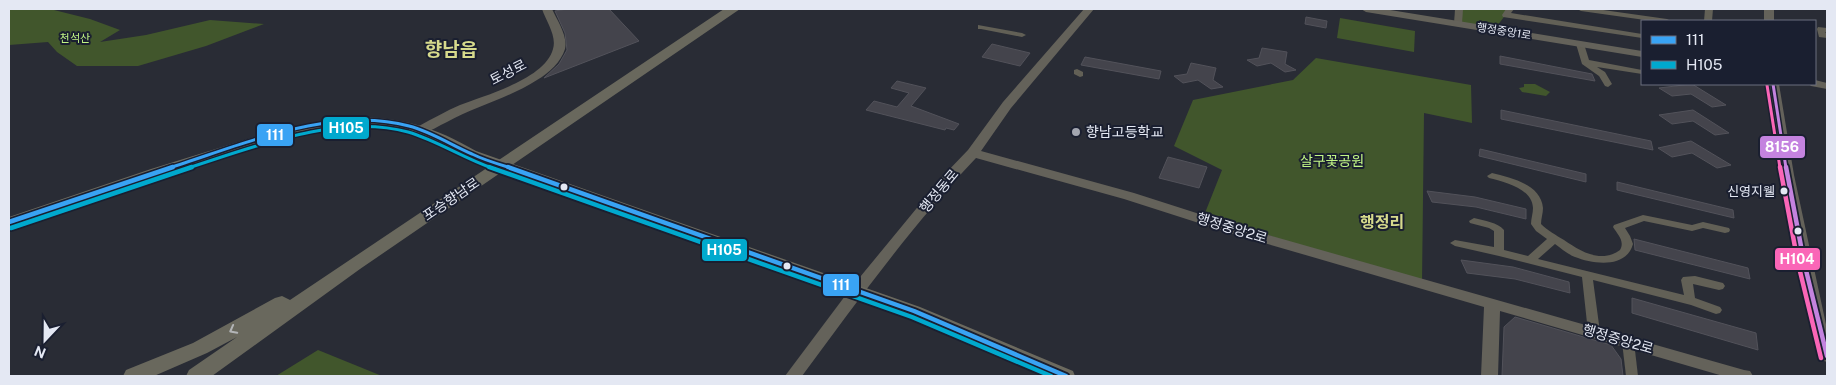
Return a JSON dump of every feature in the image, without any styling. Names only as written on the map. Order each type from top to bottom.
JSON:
[{"type":"highway","name":"포승향남로","points":[[216,376],[486,180],[733,9]]},
{"type":"highway","name":"포승향남로","points":[[527,152],[743,9]]},
{"type":"highway","name":"포승향남로","points":[[197,376],[353,266],[486,180]]},
{"type":"highway","points":[[134,376],[200,348],[353,266]]},
{"type":"main road","points":[[9,222],[168,168],[265,138],[313,125],[348,121],[378,121],[423,129],[448,140],[471,154],[914,311],[1066,376]]},
{"type":"street","name":"토성로","points":[[423,129],[462,109],[529,81],[547,66],[555,58],[560,48],[560,39],[547,9]]},
{"type":"street","name":"행정동로","points":[[793,376],[856,292],[949,178],[973,153],[1007,105],[1089,9]]},
{"type":"street","name":"행정중앙1로","points":[[1366,9],[1641,54]]},
{"type":"street","points":[[1458,24],[1459,9]]},
{"type":"street","points":[[1510,9],[1506,15],[1641,36]]},
{"type":"street","points":[[1581,9],[1660,20]]},
{"type":"street","points":[[1699,9],[1709,10]]},
{"type":"street","points":[[981,27],[1022,35]]},
{"type":"street","points":[[1827,30],[1822,29],[1822,35],[1827,36]]},
{"type":"street","points":[[1580,44],[1584,62],[1602,74],[1608,84]]},
{"type":"street","points":[[1584,62],[1640,72]]},
{"type":"street","points":[[1773,85],[1779,133],[1797,225],[1819,329],[1827,356]]},
{"type":"street","name":"행정중앙2로","points":[[973,153],[1129,196],[1235,230],[1744,376]]},
{"type":"street","points":[[1492,176],[1516,182],[1532,195],[1538,207],[1537,226],[1554,239],[1590,258],[1611,259],[1626,251],[1628,246],[1627,240],[1618,227],[1643,218],[1692,228],[1703,225],[1724,230]]},
{"type":"street","points":[[1474,221],[1493,226],[1499,230],[1499,252]]},
{"type":"street","points":[[1530,260],[1554,239]]},
{"type":"street","points":[[1455,243],[1499,252],[1690,301],[1716,310]]},
{"type":"street","points":[[1587,275],[1594,332]]},
{"type":"street","points":[[1690,301],[1687,280],[1719,286]]},
{"type":"street","points":[[1489,376],[1492,303]]},
{"type":"street","points":[[1628,342],[1632,376]]},
{"type":"green space","name":"천석산","points":[[9,9],[50,9],[90,19],[120,30],[100,42],[146,35],[210,20],[264,24],[206,46],[138,66],[77,66],[57,52],[48,42],[9,45]]},
{"type":"green space","points":[[1459,9],[1510,9],[1494,30],[1458,24]]},
{"type":"green space","points":[[1340,18],[1415,31],[1414,52],[1337,38]]},
{"type":"green space","name":"살구꽃공원","points":[[1316,58],[1471,85],[1472,123],[1424,113],[1422,283],[1340,260],[1205,213],[1222,170],[1174,146],[1193,100],[1293,80]]},
{"type":"green space","points":[[1524,84],[1535,84],[1550,92],[1546,96],[1522,92],[1519,88],[1524,87]]},
{"type":"green space","points":[[318,350],[382,376],[276,376]]},
{"type":"building","points":[[567,9],[609,9],[639,41],[544,78],[559,64],[567,50],[565,33],[555,11]]},
{"type":"building","points":[[1306,17],[1327,21],[1326,28],[1305,24]]},
{"type":"building","points":[[992,44],[1030,53],[1020,66],[982,57]]},
{"type":"building","points":[[1262,48],[1287,52],[1285,64],[1296,70],[1285,72],[1271,63],[1257,66],[1247,60],[1259,58]]},
{"type":"building","points":[[1500,56],[1592,74],[1595,81],[1500,64]]},
{"type":"building","points":[[1085,57],[1161,71],[1159,79],[1081,65]]},
{"type":"building","points":[[1191,63],[1216,68],[1213,80],[1223,87],[1211,89],[1198,80],[1183,83],[1174,76],[1187,74]]},
{"type":"building","points":[[897,81],[926,88],[911,106],[959,124],[954,130],[946,128],[945,130],[866,110],[874,101],[897,107],[909,93],[891,88]]},
{"type":"building","points":[[1694,85],[1726,105],[1712,107],[1691,94],[1672,96],[1659,88]]},
{"type":"building","points":[[1501,110],[1651,141],[1653,150],[1501,119]]},
{"type":"building","points":[[1693,110],[1729,133],[1715,135],[1693,121],[1672,124],[1659,115]]},
{"type":"building","points":[[1691,141],[1731,165],[1717,168],[1692,153],[1672,157],[1658,148]]},
{"type":"building","points":[[1480,149],[1586,174],[1586,182],[1479,156]]},
{"type":"building","points":[[1168,157],[1207,167],[1199,188],[1159,178]]},
{"type":"building","points":[[1617,182],[1733,210],[1734,218],[1617,190]]},
{"type":"building","points":[[1427,191],[1475,197],[1526,209],[1526,219],[1476,207],[1432,202]]},
{"type":"building","points":[[1634,239],[1748,268],[1750,279],[1635,250]]},
{"type":"building","points":[[1461,260],[1513,267],[1569,282],[1570,293],[1515,279],[1467,273]]},
{"type":"building","points":[[1632,298],[1756,333],[1758,350],[1632,313]]},
{"type":"building","points":[[1515,317],[1611,345],[1621,359],[1623,376],[1502,376],[1504,327]]},
{"type":"transit line","name":"H104","points":[[1767,85],[1778,158],[1798,263],[1821,358]]},
{"type":"transit line","name":"8156","points":[[1773,85],[1784,157],[1804,262],[1827,356]]},
{"type":"transit line","name":"111","points":[[9,222],[239,145],[288,131],[337,122],[387,122],[409,126],[451,143],[471,154],[914,311],[1066,376]]},
{"type":"transit line","name":"H105","points":[[11,228],[242,151],[290,137],[339,128],[388,128],[420,136],[469,160],[912,317],[1051,376]]},
{"type":"place","name":"향남고등학교","points":[[1076,132]]},
{"type":"place","name":"신영지웰","points":[[1784,191]]},
{"type":"district","name":"향남읍","points":[[451,49]]},
{"type":"district","name":"행정리","points":[[1382,222]]}]
